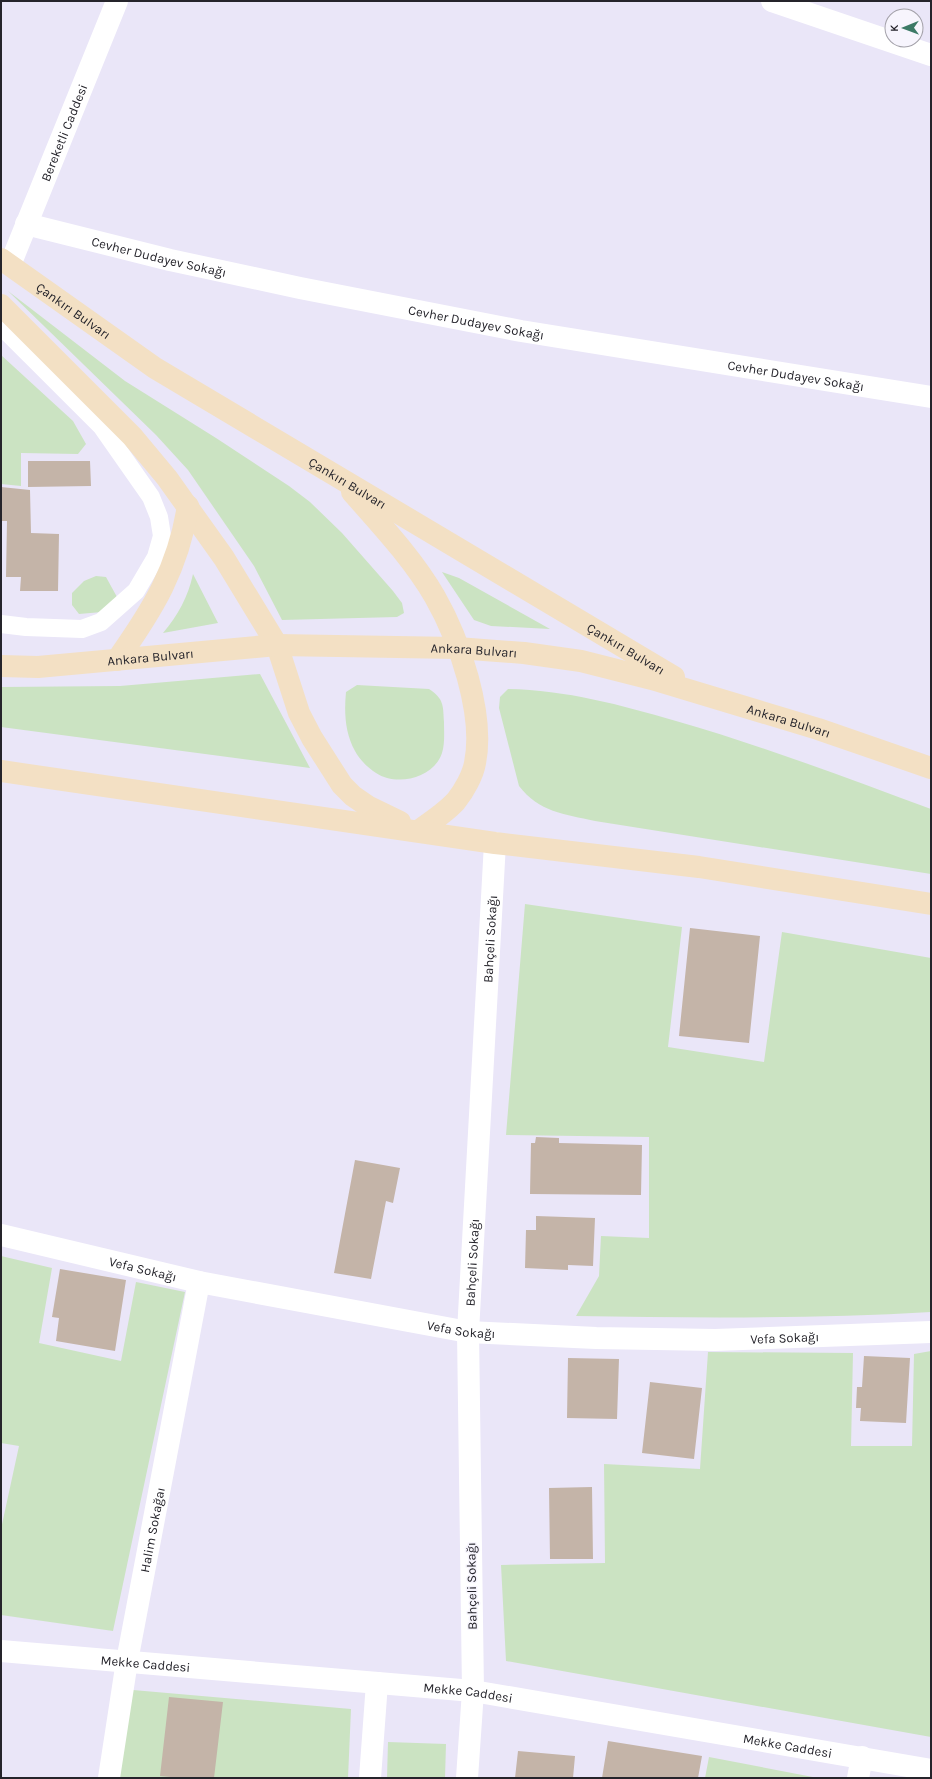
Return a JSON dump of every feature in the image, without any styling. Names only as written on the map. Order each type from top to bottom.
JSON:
[{"type":"main road","name":"Çankırı Bulvarı","points":[[5,262],[155,368],[703,694]]},
{"type":"main road","points":[[1,305],[132,436],[188,506],[224,558],[277,645],[299,713],[312,738],[342,785],[353,796],[369,807],[418,831]]},
{"type":"main road","points":[[341,478],[392,539],[431,591],[453,633],[467,675],[476,714],[477,736],[475,763],[469,780],[456,800],[418,831]]},
{"type":"main road","points":[[117,660],[153,608],[165,584],[180,543],[188,506]]},
{"type":"main road","name":"Ankara Bulvarı","points":[[1,666],[38,667],[277,645],[458,648],[524,653],[581,661],[652,679],[818,729],[931,768]]},
{"type":"main road","points":[[1,771],[495,843],[699,867],[931,904]]},
{"type":"street","name":"Bereketli Caddesi","points":[[5,262],[26,224],[117,1]]},
{"type":"street","points":[[772,1],[931,55]]},
{"type":"street","name":"Cevher Dudayev Sokağı","points":[[26,224],[185,264],[521,331],[931,397]]},
{"type":"street","points":[[1,326],[102,427],[151,497],[159,517],[162,536],[156,557],[136,591],[101,622],[82,629],[26,627],[1,624]]},
{"type":"street","name":"Bahçeli Sokağı","points":[[467,1778],[473,1691],[468,1332],[495,843]]},
{"type":"street","name":"Vefa Sokağı","points":[[1,1235],[199,1282],[468,1332],[596,1338],[715,1340],[931,1332]]},
{"type":"street","name":"Halim Sokağaı","points":[[108,1778],[127,1661],[199,1282]]},
{"type":"street","name":"Mekke Caddesi","points":[[1,1651],[473,1691],[860,1768],[931,1770]]},
{"type":"street","points":[[370,1778],[378,1683]]},
{"type":"green space","points":[[8,291],[125,381],[216,438],[289,486],[310,502],[342,533],[393,591],[402,603],[404,613],[397,617],[282,620],[254,566],[188,470],[156,435]]},
{"type":"green space","points":[[1,355],[73,421],[86,444],[78,454],[21,453],[21,486],[1,484]]},
{"type":"green space","points":[[442,572],[459,578],[550,629],[491,626],[474,620]]},
{"type":"green space","points":[[193,574],[218,623],[163,633],[182,605]]},
{"type":"green space","points":[[96,576],[106,577],[117,597],[102,612],[79,614],[72,605],[72,593],[84,581]]},
{"type":"green space","points":[[260,674],[310,768],[1,727],[1,687],[120,686]]},
{"type":"green space","points":[[357,685],[429,689],[438,696],[443,707],[444,742],[442,753],[438,762],[431,769],[414,778],[394,779],[376,773],[361,760],[349,737],[345,715],[346,692]]},
{"type":"green space","points":[[508,689],[572,695],[655,715],[773,752],[931,809],[931,874],[595,821],[553,811],[535,801],[519,786],[499,708],[500,697]]},
{"type":"green space","points":[[525,904],[682,927],[668,1047],[764,1062],[782,932],[931,958],[931,1312],[842,1316],[754,1317],[576,1316],[599,1276],[601,1236],[649,1238],[649,1137],[506,1135]]},
{"type":"green space","points":[[1,1256],[52,1268],[39,1343],[121,1361],[136,1282],[185,1292],[113,1631],[1,1615],[1,1529],[19,1446],[1,1443]]},
{"type":"green space","points":[[931,1351],[931,1737],[506,1661],[501,1565],[605,1563],[604,1464],[700,1469],[708,1352],[853,1353],[851,1446],[912,1446],[914,1354]]},
{"type":"green space","points":[[133,1690],[351,1709],[348,1778],[119,1778]]},
{"type":"green space","points":[[388,1742],[446,1744],[445,1778],[387,1778]]},
{"type":"green space","points":[[709,1757],[818,1778],[705,1778]]},
{"type":"building","points":[[28,461],[90,461],[91,486],[28,487]]},
{"type":"building","points":[[1,487],[30,490],[31,533],[59,534],[58,591],[20,591],[21,577],[6,577],[7,521],[1,521]]},
{"type":"building","points":[[690,928],[760,936],[749,1043],[679,1036]]},
{"type":"building","points":[[536,1137],[559,1138],[559,1143],[642,1145],[641,1195],[530,1194],[531,1143],[535,1143]]},
{"type":"building","points":[[355,1160],[400,1168],[393,1203],[386,1201],[371,1279],[334,1273]]},
{"type":"building","points":[[536,1216],[595,1218],[593,1266],[568,1265],[568,1270],[525,1268],[526,1230],[536,1230]]},
{"type":"building","points":[[60,1269],[126,1280],[115,1351],[56,1341],[59,1318],[52,1317]]},
{"type":"building","points":[[864,1356],[910,1358],[906,1423],[860,1421],[861,1408],[856,1408],[857,1387],[862,1387]]},
{"type":"building","points":[[568,1358],[619,1359],[617,1419],[567,1418]]},
{"type":"building","points":[[650,1382],[702,1388],[694,1459],[642,1453]]},
{"type":"building","points":[[592,1487],[593,1559],[550,1559],[549,1488]]},
{"type":"building","points":[[169,1697],[223,1702],[214,1778],[181,1778],[160,1776]]},
{"type":"building","points":[[608,1741],[702,1756],[698,1778],[602,1778]]},
{"type":"building","points":[[518,1751],[575,1756],[573,1778],[515,1778]]}]
